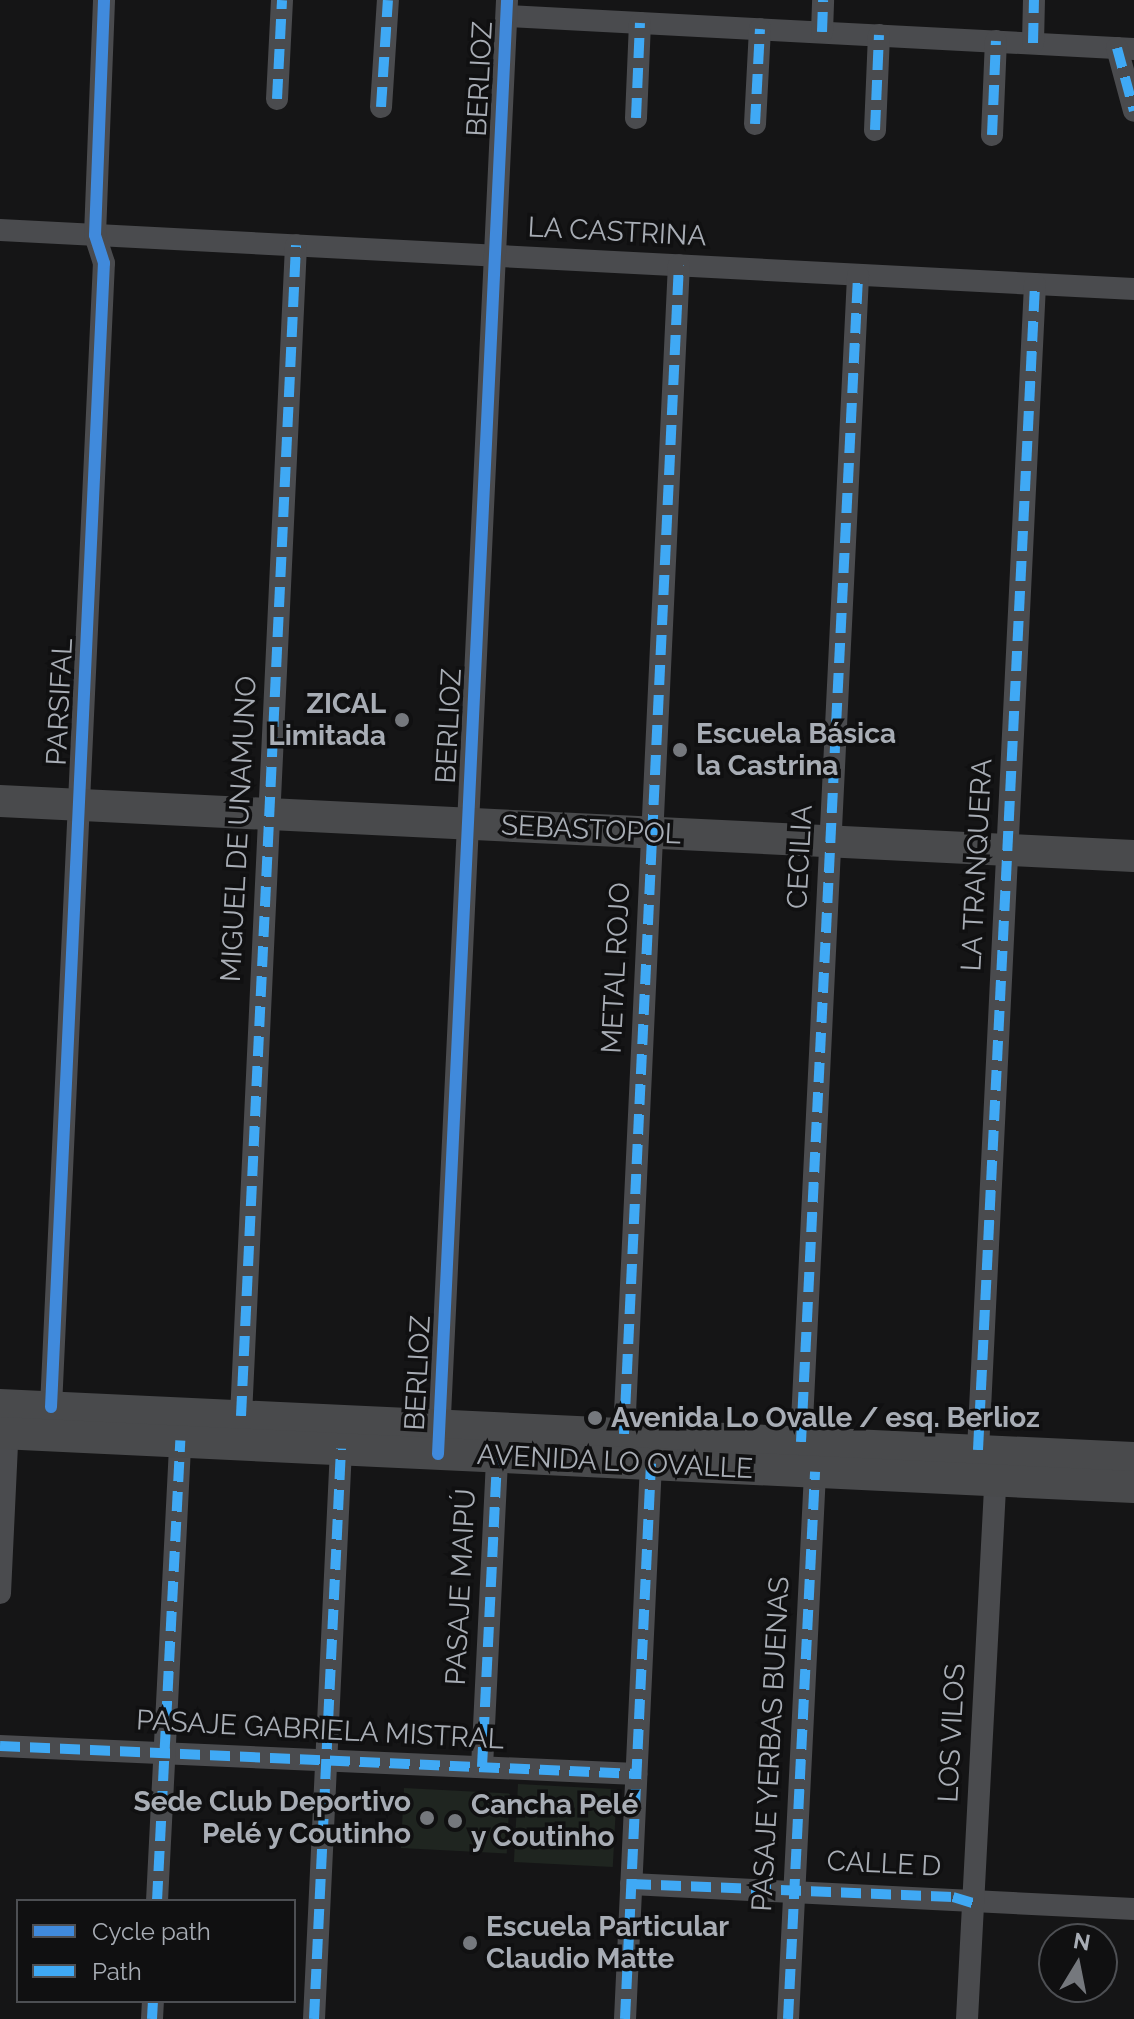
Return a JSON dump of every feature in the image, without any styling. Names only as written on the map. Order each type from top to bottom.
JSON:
[{"type":"main road","name":"SEBASTOPOL","points":[[0,801],[1134,856]]},
{"type":"main road","name":"AVENIDA LO OVALLE","points":[[4,1419],[51,1407],[241,1416],[439,1439],[497,1457],[815,1472],[990,1461],[1134,1458]]},
{"type":"main road","name":"AVENIDA LO OVALLE","points":[[4,1419],[180,1441],[341,1449],[439,1439],[624,1434],[801,1442],[990,1461],[1134,1487]]},
{"type":"street","name":"PARSIFAL","points":[[51,1407],[104,263],[95,235],[104,0]]},
{"type":"street","points":[[277,99],[282,0]]},
{"type":"street","points":[[381,107],[388,0]]},
{"type":"street","points":[[822,32],[823,0]]},
{"type":"street","points":[[1033,43],[1034,0]]},
{"type":"street","points":[[507,8],[640,23],[1126,48],[1134,111]]},
{"type":"street","name":"BERLIOZ","points":[[439,1439],[507,8]]},
{"type":"street","points":[[636,118],[640,23]]},
{"type":"street","points":[[755,124],[760,29]]},
{"type":"street","points":[[875,130],[879,35]]},
{"type":"street","points":[[992,135],[996,41]]},
{"type":"street","name":"LA CASTRINA","points":[[0,230],[1134,289]]},
{"type":"street","name":"MIGUEL DE UNAMUNO","points":[[241,1416],[296,245]]},
{"type":"street","name":"METAL ROJO","points":[[624,1434],[679,265]]},
{"type":"street","name":"CECILIA","points":[[801,1442],[858,275]]},
{"type":"street","name":"LA TRANQUERA","points":[[990,1461],[1008,850],[1035,284]]},
{"type":"street","points":[[0,1593],[4,1419]]},
{"type":"street","points":[[157,1899],[180,1441]]},
{"type":"street","points":[[314,2019],[341,1449]]},
{"type":"street","name":"PASAJE MAIPÚ","points":[[482,1767],[497,1457]]},
{"type":"street","name":"LOS VILOS","points":[[967,2019],[990,1461]]},
{"type":"street","points":[[625,2019],[651,1464]]},
{"type":"street","name":"PASAJE YERBAS BUENAS","points":[[788,2019],[815,1472]]},
{"type":"street","name":"PASAJE GABRIELA MISTRAL","points":[[0,1746],[636,1774]]},
{"type":"street","name":"CALLE D","points":[[631,1884],[953,1897],[973,1903],[1134,1909]]},
{"type":"shaded area","points":[[518,1784],[617,1789],[613,1867],[514,1862]]},
{"type":"shaded area","name":"Cancha Pelé y Coutinho","points":[[404,1788],[510,1794],[507,1853],[401,1848]]},
{"type":"marked path","points":[[277,99],[282,0]]},
{"type":"marked path","points":[[381,107],[388,0]]},
{"type":"marked path","points":[[822,32],[823,0]]},
{"type":"marked path","points":[[1033,43],[1034,0]]},
{"type":"marked path","points":[[636,118],[640,23]]},
{"type":"marked path","points":[[755,124],[760,29]]},
{"type":"marked path","points":[[875,130],[879,35]]},
{"type":"marked path","points":[[992,135],[996,41]]},
{"type":"marked path","points":[[1117,48],[1134,111]]},
{"type":"marked path","points":[[241,1416],[296,245]]},
{"type":"marked path","points":[[624,1434],[679,265]]},
{"type":"marked path","points":[[801,1442],[858,275]]},
{"type":"marked path","points":[[978,1450],[1035,284]]},
{"type":"marked path","points":[[157,1899],[180,1441]]},
{"type":"marked path","points":[[314,2019],[341,1449]]},
{"type":"marked path","points":[[482,1767],[497,1457]]},
{"type":"marked path","points":[[625,2019],[651,1464]]},
{"type":"marked path","points":[[788,2019],[815,1472]]},
{"type":"marked path","points":[[0,1746],[636,1774]]},
{"type":"marked path","points":[[631,1884],[953,1897],[973,1903]]},
{"type":"marked path","points":[[152,2019],[153,2003]]},
{"type":"cycle path","points":[[51,1407],[104,263],[95,235],[104,0]]},
{"type":"cycle path","points":[[438,1454],[507,0]]},
{"type":"place","name":"ZICAL Limitada","points":[[402,720]]},
{"type":"place","name":"Escuela Básica la Castrina","points":[[680,750]]},
{"type":"place","name":"Avenida Lo Ovalle / esq. Berlioz","points":[[595,1418]]},
{"type":"place","name":"Sede Club Deportivo Pelé y Coutinho","points":[[427,1818]]},
{"type":"place","name":"Cancha Pelé y Coutinho","points":[[455,1821]]},
{"type":"place","name":"Escuela Particular Claudio Matte","points":[[470,1943]]}]
